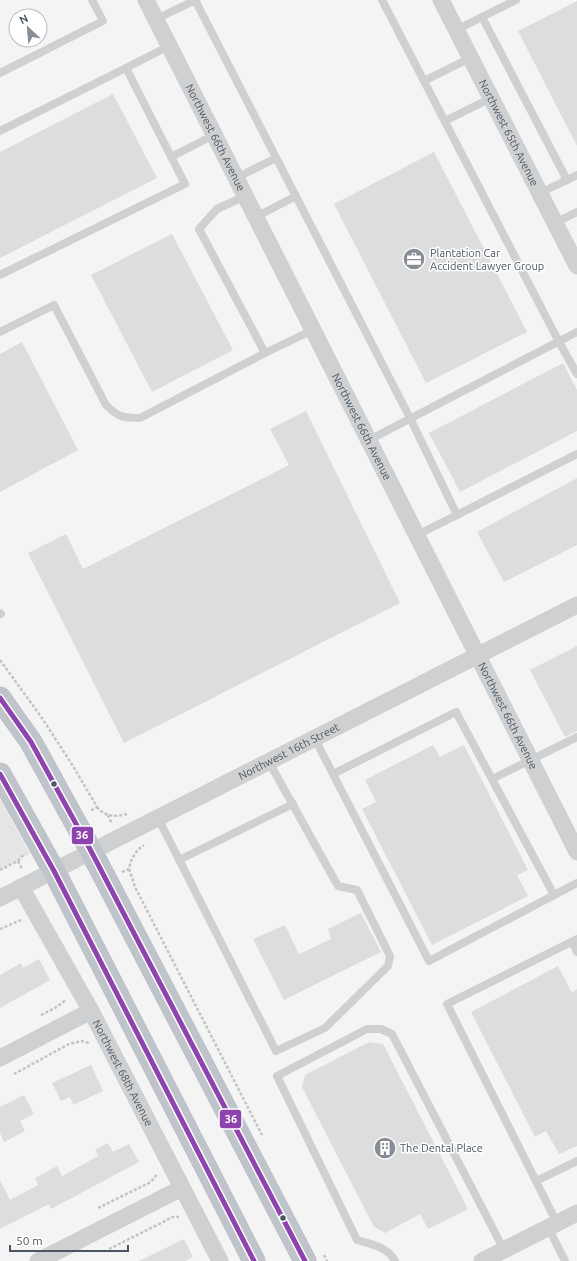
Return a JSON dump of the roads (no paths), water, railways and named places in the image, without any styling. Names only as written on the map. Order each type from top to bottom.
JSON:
[{"type":"highway","points":[[0,698],[31,742],[314,1257]]},
{"type":"highway","points":[[0,774],[54,871],[254,1261]]},
{"type":"street","name":"Northwest 66th Avenue","points":[[146,0],[576,850]]},
{"type":"street","name":"Northwest 65th Avenue","points":[[441,0],[577,266]]},
{"type":"street","name":"Northwest 16th Street","points":[[0,898],[577,605]]},
{"type":"street","name":"Northwest 68th Avenue","points":[[21,887],[91,1011],[220,1261]]},
{"type":"street","points":[[0,1058],[91,1011]]},
{"type":"street","points":[[38,1261],[182,1188]]},
{"type":"street","points":[[482,1261],[577,1213]]},
{"type":"lane","points":[[0,73],[103,21],[92,0]]},
{"type":"lane","points":[[156,20],[195,0],[410,418],[457,515]]},
{"type":"lane","points":[[382,0],[577,374]]},
{"type":"lane","points":[[456,30],[516,0]]},
{"type":"lane","points":[[482,17],[567,180]]},
{"type":"lane","points":[[0,131],[169,46]]},
{"type":"lane","points":[[424,81],[470,58]]},
{"type":"lane","points":[[0,275],[185,184],[126,68]]},
{"type":"lane","points":[[445,121],[491,98]]},
{"type":"lane","points":[[171,157],[214,135]]},
{"type":"lane","points":[[236,178],[276,158]]},
{"type":"lane","points":[[540,193],[577,175]]},
{"type":"lane","points":[[245,196],[217,209],[199,228],[265,353]]},
{"type":"lane","points":[[256,217],[296,196]]},
{"type":"lane","points":[[555,223],[577,212]]},
{"type":"lane","points":[[0,332],[54,305],[106,406],[115,415],[126,418],[140,418],[265,353],[313,330]]},
{"type":"lane","points":[[369,440],[577,332]]},
{"type":"lane","points":[[417,535],[577,454]]},
{"type":"lane","points":[[333,774],[456,712],[554,895]]},
{"type":"lane","points":[[492,779],[577,737]]},
{"type":"lane","points":[[315,739],[428,961],[577,883]]},
{"type":"lane","points":[[158,818],[276,1051],[324,1028],[388,966],[390,956],[357,890],[338,886],[269,762]]},
{"type":"lane","points":[[179,860],[293,804]]},
{"type":"lane","points":[[565,1261],[536,1181],[447,1004],[574,940],[577,952]]},
{"type":"lane","points":[[395,1261],[392,1254],[381,1247],[357,1240],[277,1076],[367,1029],[381,1029],[392,1034],[504,1250]]},
{"type":"lane","points":[[536,1181],[577,1161]]},
{"type":"place","name":"Plantation Car Accident Lawyer Group","points":[[414,259]]},
{"type":"place","name":"The Dental Place","points":[[385,1148]]}]
